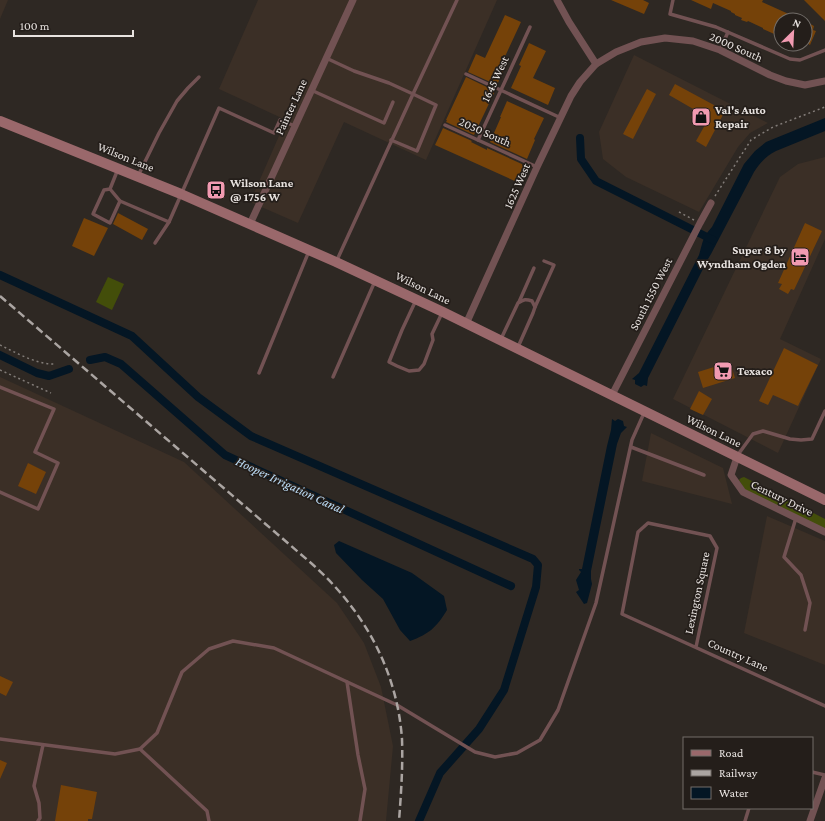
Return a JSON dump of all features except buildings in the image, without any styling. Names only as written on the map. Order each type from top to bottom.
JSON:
[{"type":"main road","name":"Wilson Lane","points":[[0,120],[181,194],[310,250],[417,299],[825,500]]},
{"type":"street","name":"Painter Lane","points":[[250,224],[353,0]]},
{"type":"street","points":[[557,0],[569,22],[596,64]]},
{"type":"street","name":"2000 South","points":[[596,64],[622,49],[641,42],[665,38],[693,40],[720,50],[770,75],[786,81],[805,85],[825,82]]},
{"type":"street","name":"1625 West","points":[[466,324],[571,96],[580,82],[596,64]]},
{"type":"street","name":"South 1550 West","points":[[612,395],[692,237],[711,203]]},
{"type":"street","name":"Century Drive","points":[[737,457],[731,475],[742,492],[825,532]]},
{"type":"street","points":[[810,821],[825,778]]},
{"type":"lane","points":[[336,262],[391,140],[458,0]]},
{"type":"lane","points":[[673,0],[670,14],[716,27],[790,59],[800,60],[825,50]]},
{"type":"lane","name":"1645 West","points":[[478,140],[530,27]]},
{"type":"lane","points":[[720,50],[728,32]]},
{"type":"lane","points":[[326,58],[354,71],[389,83],[436,105],[417,150],[391,140]]},
{"type":"lane","points":[[466,74],[561,118]]},
{"type":"lane","points":[[138,176],[159,133],[177,101],[199,77]]},
{"type":"lane","points":[[311,90],[384,123],[393,102]]},
{"type":"lane","points":[[155,243],[169,222],[218,108],[274,133],[280,120],[295,126]]},
{"type":"lane","name":"2050 South","points":[[446,125],[538,167]]},
{"type":"lane","points":[[110,189],[118,168]]},
{"type":"lane","points":[[110,189],[104,190],[93,214],[110,223],[120,201]]},
{"type":"lane","points":[[110,189],[120,201],[169,222]]},
{"type":"lane","points":[[259,373],[310,250]]},
{"type":"lane","points":[[517,348],[554,265],[544,261]]},
{"type":"lane","points":[[500,340],[534,268]]},
{"type":"lane","points":[[333,377],[375,280]]},
{"type":"lane","points":[[417,299],[389,362],[409,371],[419,370],[424,364],[433,340],[432,334],[443,312]]},
{"type":"lane","points":[[518,303],[528,299],[532,301],[535,307]]},
{"type":"lane","points":[[0,387],[54,409],[35,452],[58,463],[38,509],[0,492]]},
{"type":"lane","points":[[737,457],[754,434],[763,431],[790,439],[812,439],[825,411]]},
{"type":"lane","points":[[0,738],[115,754],[140,749],[157,733],[182,672],[209,649],[233,641],[274,648],[397,705],[474,752],[495,757],[517,754],[540,740],[558,710],[596,603],[632,440],[645,412]]},
{"type":"lane","points":[[631,447],[704,475]]},
{"type":"lane","points":[[796,518],[784,556],[801,575],[810,603],[805,630]]},
{"type":"lane","name":"Lexington Square","points":[[622,614],[638,532],[648,523],[710,536],[717,548],[696,647]]},
{"type":"lane","name":"Country Lane","points":[[622,614],[825,706]]},
{"type":"lane","points":[[347,682],[358,755],[365,789],[360,821]]},
{"type":"lane","points":[[38,821],[40,818],[39,803],[34,786],[43,744]]},
{"type":"lane","points":[[140,749],[206,811],[209,821]]},
{"type":"lane","points":[[813,772],[825,775]]},
{"type":"lane","points":[[745,821],[750,809]]},
{"type":"path","points":[[711,203],[751,140],[773,127],[825,107]]},
{"type":"path","points":[[679,212],[700,223]]},
{"type":"path","points":[[0,345],[35,361],[45,364],[54,364]]},
{"type":"path","points":[[0,370],[51,393]]},
{"type":"shaded area","points":[[0,0],[8,0],[0,19]]},
{"type":"shaded area","points":[[258,0],[497,0],[426,160],[344,122],[298,223],[250,202],[286,120],[219,89]]},
{"type":"shaded area","points":[[634,55],[768,123],[750,133],[738,147],[699,212],[626,177],[603,159],[599,132]]},
{"type":"shaded area","points":[[825,157],[825,239],[780,339],[821,359],[778,453],[673,399],[780,177],[798,164]]},
{"type":"shaded area","points":[[0,377],[184,462],[337,603],[364,643],[381,687],[393,746],[386,821],[0,821]]},
{"type":"shaded area","points":[[651,433],[723,468],[732,504],[642,481]]},
{"type":"shaded area","points":[[767,516],[825,541],[825,665],[744,633]]},
{"type":"green space","points":[[108,277],[124,284],[112,310],[96,302]]},
{"type":"green space","points":[[744,477],[825,519],[825,533],[747,493],[739,480]]},
{"type":"water","points":[[825,118],[825,131],[772,153],[766,157],[756,169],[708,259],[648,378],[647,386],[644,385],[641,387],[635,384],[635,380],[632,379],[639,373],[699,255],[705,237],[712,227],[744,164],[755,151],[766,142]]},
{"type":"water","points":[[612,419],[615,421],[618,419],[623,421],[624,426],[627,427],[621,433],[617,444],[591,571],[592,584],[587,603],[584,604],[576,592],[579,590],[576,580],[581,572],[579,569],[582,569]]},
{"type":"water","points":[[339,541],[412,573],[444,596],[447,610],[432,630],[410,641],[400,630],[383,599],[336,553],[334,545]]},
{"type":"waterway","name":"Hooper Irrigation Canal","points":[[580,138],[581,159],[596,181],[713,240]]},
{"type":"waterway","points":[[0,275],[132,336],[198,397],[251,436],[533,559],[538,565],[536,587],[504,690],[479,729],[440,773],[419,821]]},
{"type":"waterway","name":"Hooper Irrigation Canal","points":[[0,355],[37,373],[49,376],[69,369]]},
{"type":"waterway","name":"Hooper Irrigation Canal","points":[[90,360],[105,357],[121,364],[225,455],[511,586]]},
{"type":"railway","points":[[0,296],[311,563],[330,581],[346,600],[361,620],[385,665],[393,688],[399,713],[402,739],[399,821]]},
{"type":"place","name":"Val's Auto Repair","points":[[701,117]]},
{"type":"place","name":"Wilson Lane @ 1756 W","points":[[216,190]]},
{"type":"place","name":"Super 8 by Wyndham Ogden","points":[[800,257]]},
{"type":"place","name":"Texaco","points":[[723,371]]}]
